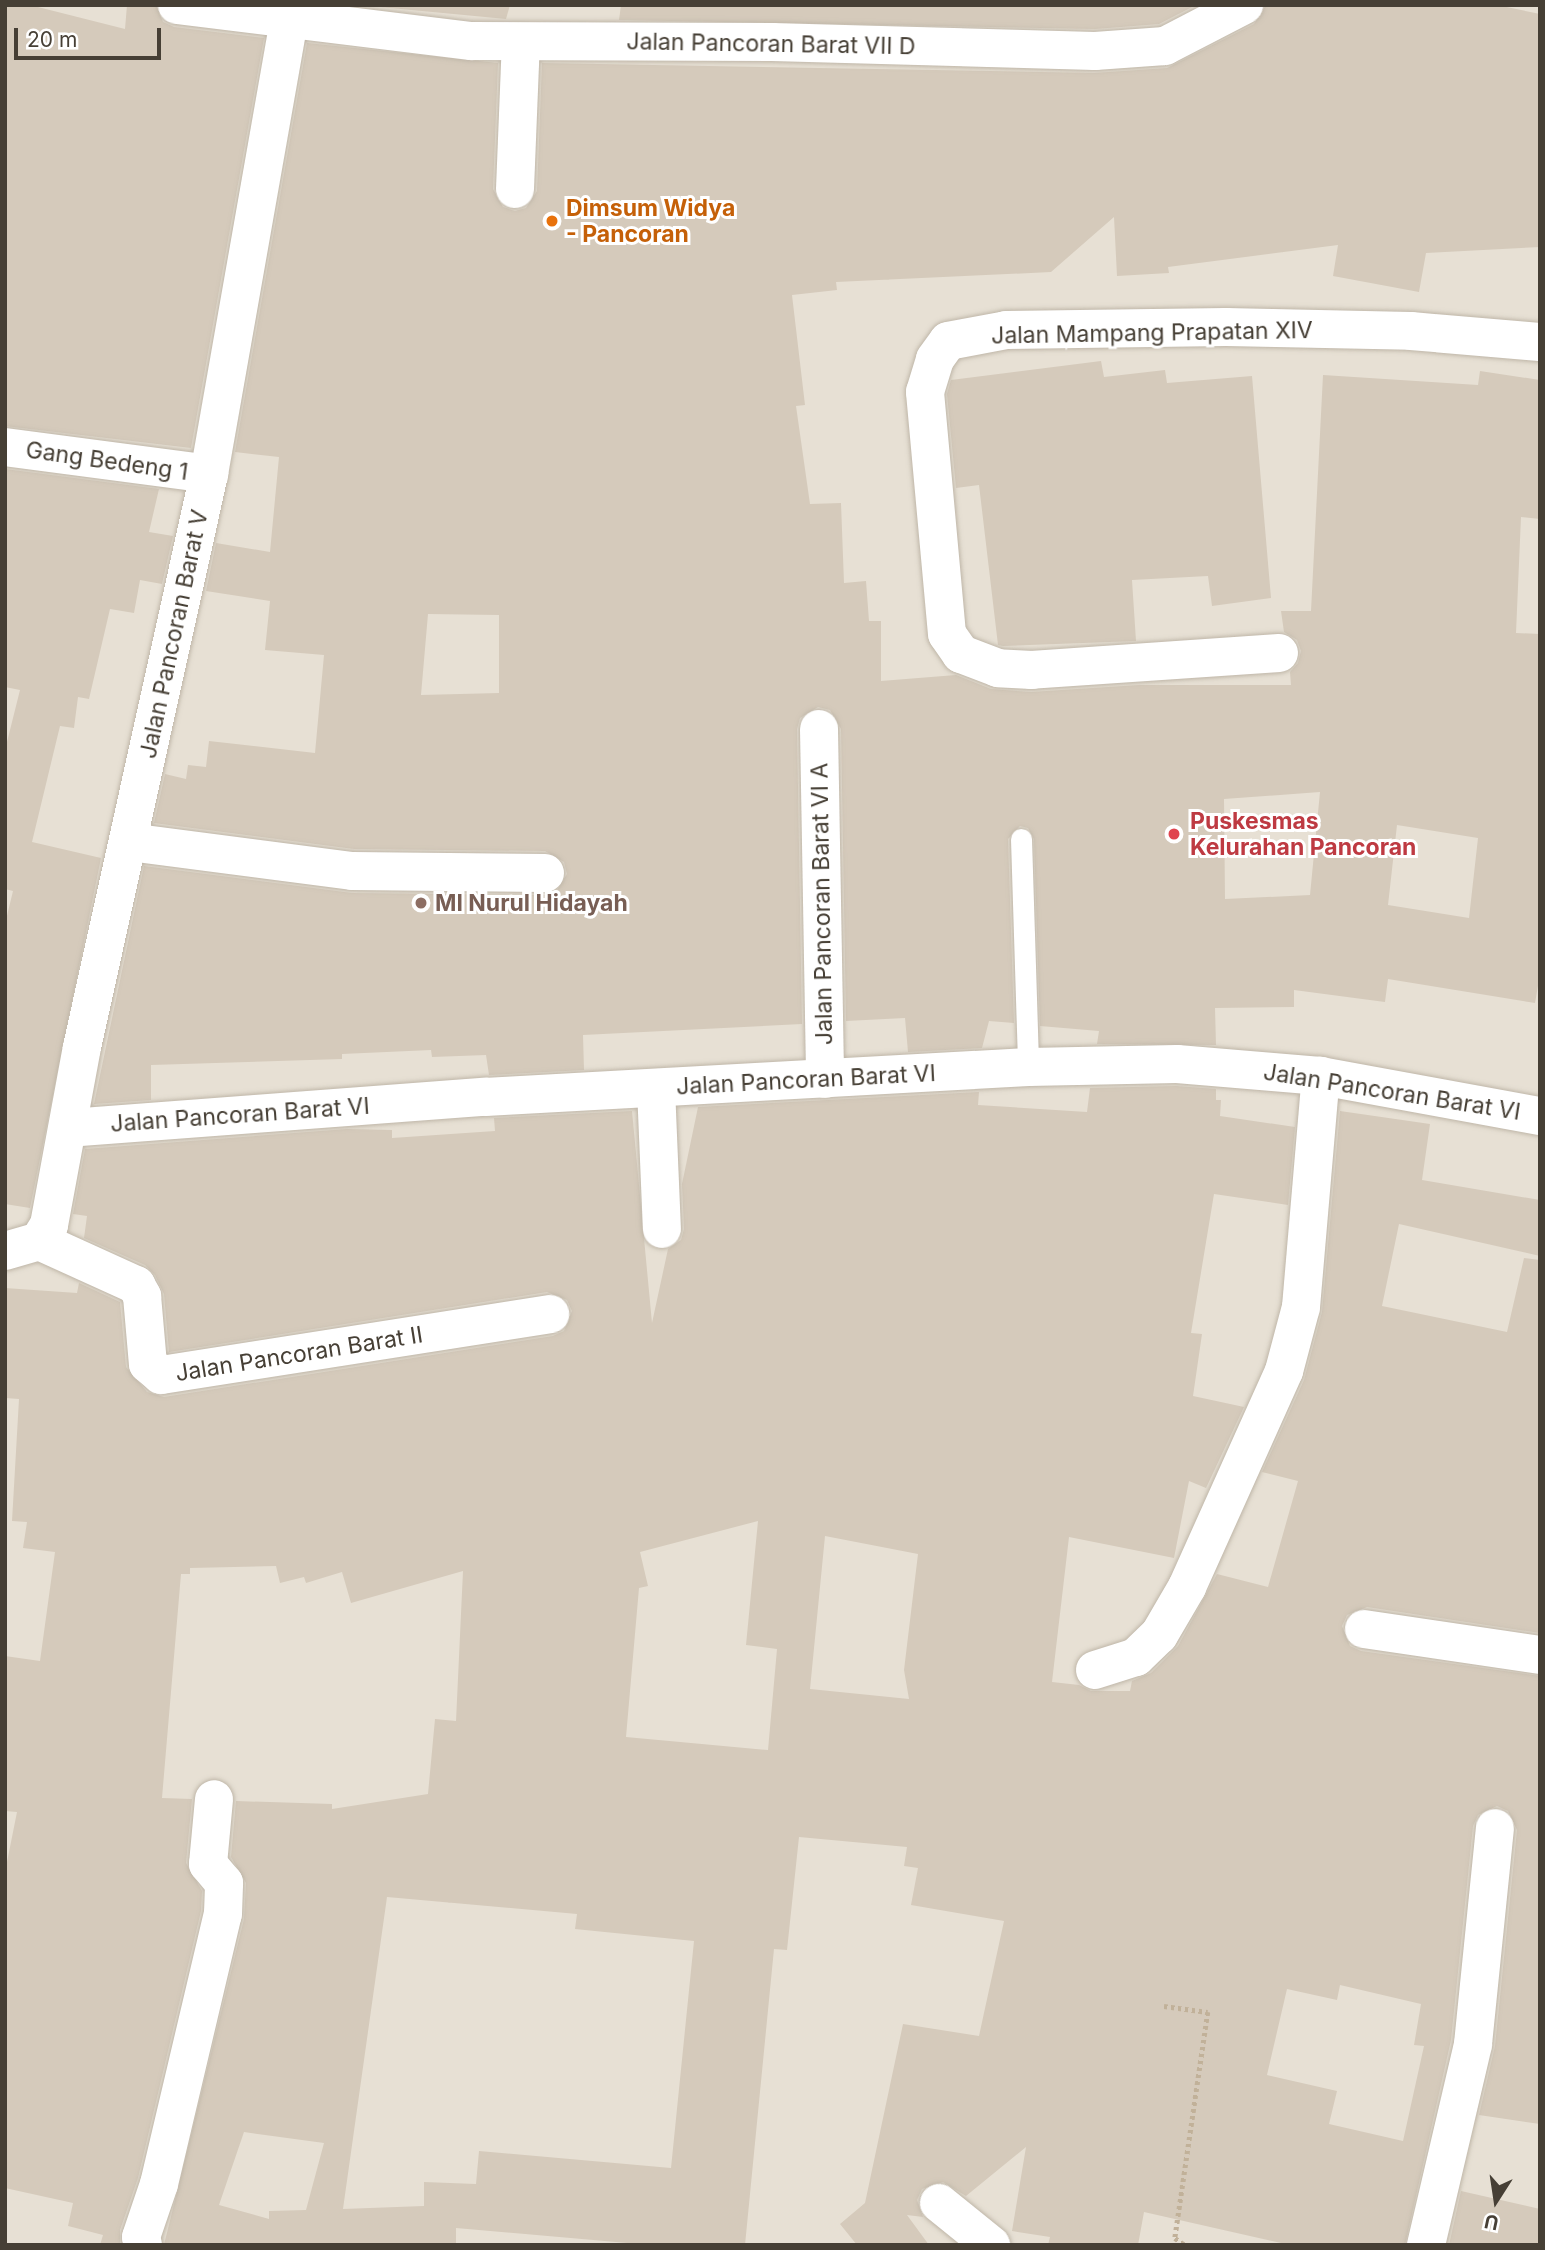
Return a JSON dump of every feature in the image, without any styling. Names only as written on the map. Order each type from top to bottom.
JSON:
[{"type":"street","name":"Jalan Pancoran Barat VII D","points":[[177,5],[289,22],[471,41],[1139,50],[1165,46],[1244,5]]},
{"type":"street","name":"Jalan Pancoran Barat V","points":[[5,1258],[49,1225],[82,1047],[209,474],[289,22]]},
{"type":"street","points":[[515,189],[521,42]]},
{"type":"street","name":"Jalan Mampang Prapatan XIV","points":[[1279,653],[1032,670],[998,668],[961,654],[947,634],[925,392],[934,359],[948,341],[1006,330],[1226,327],[1411,331],[1540,342]]},
{"type":"street","name":"Gang Bedeng 1","points":[[5,447],[209,474]]},
{"type":"street","name":"Jalan Pancoran Barat VI A","points":[[819,729],[825,1079]]},
{"type":"street","points":[[129,842],[352,872],[545,873]]},
{"type":"street","name":"Jalan Pancoran Barat VI","points":[[69,1128],[656,1088],[1028,1067],[1177,1064],[1321,1076],[1540,1116]]},
{"type":"street","points":[[1095,1670],[1136,1657],[1159,1635],[1187,1587],[1284,1371],[1301,1307],[1321,1076]]},
{"type":"street","points":[[656,1088],[662,1229]]},
{"type":"street","name":"Jalan Pancoran Barat II","points":[[17,1248],[136,1285],[142,1296],[148,1364],[161,1375],[551,1314]]},
{"type":"street","points":[[1364,1629],[1540,1655]]},
{"type":"street","points":[[143,2245],[141,2237],[159,2184],[223,1914],[224,1883],[208,1864],[214,1799]]},
{"type":"street","points":[[1426,2245],[1473,2044],[1495,1828]]},
{"type":"street","points":[[939,2203],[991,2245]]},
{"type":"lane","points":[[1021,839],[1028,1067]]},
{"type":"path","points":[[1164,2006],[1208,2012],[1175,2238],[1185,2245]]},
{"type":"shaded area","points":[[5,5],[1540,5],[1540,2245],[5,2245]]},
{"type":"building","points":[[5,5],[30,5],[125,29],[127,5],[156,5],[163,22],[174,27],[264,38],[191,448],[5,426]]},
{"type":"building","points":[[359,5],[510,5],[506,19]]},
{"type":"building","points":[[621,5],[1196,5],[1159,24],[1095,29],[619,20]]},
{"type":"building","points":[[1266,5],[1497,5],[1540,14],[1540,247],[1426,253],[1419,292],[1333,276],[1338,245],[1168,267],[1169,273],[1117,276],[1114,217],[1051,272],[836,282],[837,290],[792,295],[805,405],[796,406],[810,504],[841,503],[844,583],[866,581],[869,621],[881,621],[881,681],[956,675],[991,689],[1031,692],[1139,685],[1291,685],[1290,672],[1298,663],[1301,651],[1297,640],[1284,632],[1281,611],[1311,611],[1323,375],[1478,385],[1480,371],[1540,380],[1540,519],[1521,517],[1516,633],[1540,634],[1540,974],[1535,1003],[1388,979],[1385,1002],[1294,990],[1294,1007],[1215,1008],[1216,1045],[1097,1044],[1099,1031],[1040,1026],[1034,839],[1028,828],[1020,826],[1008,839],[1014,1023],[989,1021],[982,1048],[908,1052],[905,1018],[846,1021],[841,729],[830,710],[818,707],[800,718],[797,729],[802,1024],[583,1035],[584,1070],[489,1075],[486,1055],[432,1057],[431,1050],[342,1054],[342,1059],[151,1065],[151,1100],[94,1104],[144,866],[352,893],[545,895],[556,892],[567,874],[564,862],[545,851],[354,849],[154,823],[165,774],[186,779],[188,765],[206,767],[209,741],[315,753],[324,655],[265,650],[270,601],[206,591],[216,543],[270,552],[279,457],[235,452],[307,43],[498,63],[493,189],[503,207],[515,211],[526,208],[537,191],[542,63],[1094,73],[1167,68],[1254,24]],"holes":[[[428,614],[499,615],[499,693],[421,695]],[[1320,792],[1310,895],[1225,899],[1224,799]],[[1397,825],[1478,838],[1469,918],[1388,905]]]},
{"type":"building","points":[[1101,361],[1104,377],[1165,370],[1167,383],[1252,376],[1271,598],[1212,606],[1208,576],[1132,580],[1136,641],[998,645],[979,485],[956,488],[947,394],[951,380]]},
{"type":"building","points":[[5,469],[159,489],[149,532],[173,536],[162,584],[140,580],[134,613],[110,609],[89,699],[78,697],[74,728],[60,726],[32,842],[101,858],[30,1208],[5,1204],[5,924],[13,891],[5,889],[5,750],[20,690],[5,687]]},
{"type":"building","points":[[1176,1086],[1216,1089],[1216,1100],[1221,1100],[1220,1116],[1295,1127],[1288,1205],[1214,1194],[1191,1333],[1202,1334],[1193,1396],[1244,1407],[1206,1488],[1189,1481],[1174,1558],[1069,1537],[1052,1682],[1079,1685],[1091,1691],[1130,1691],[1132,1681],[1151,1673],[1178,1646],[1217,1574],[1268,1587],[1298,1481],[1262,1472],[1304,1380],[1322,1312],[1340,1111],[1430,1124],[1422,1180],[1540,1200],[1540,1256],[1399,1224],[1382,1306],[1507,1332],[1524,1258],[1540,1260],[1540,1633],[1367,1607],[1347,1615],[1342,1626],[1350,1646],[1361,1651],[1540,1676],[1540,2124],[1479,2115],[1495,2046],[1517,1830],[1508,1811],[1497,1806],[1478,1815],[1473,1826],[1451,2040],[1405,2245],[1290,2245],[1144,2212],[1138,2245],[1048,2245],[1050,2237],[1012,2231],[1026,2147],[966,2196],[943,2182],[922,2189],[917,2200],[923,2217],[907,2215],[929,2245],[857,2245],[840,2224],[865,2203],[903,2024],[979,2036],[1004,1921],[911,1905],[918,1868],[904,1866],[907,1847],[799,1837],[787,1950],[774,1949],[745,2245],[650,2245],[456,2228],[456,2245],[164,2245],[244,1919],[246,1883],[231,1857],[236,1801],[332,1804],[332,1809],[428,1794],[435,1719],[456,1721],[463,1571],[351,1603],[342,1572],[306,1583],[304,1577],[280,1583],[276,1566],[190,1568],[190,1574],[181,1574],[162,1798],[192,1799],[186,1863],[202,1891],[201,1911],[138,2178],[120,2230],[120,2245],[100,2245],[103,2235],[68,2226],[73,2203],[5,2188],[5,1872],[17,1812],[5,1811],[5,1656],[40,1661],[55,1552],[23,1548],[27,1522],[12,1521],[19,1399],[5,1398],[5,1288],[77,1293],[79,1283],[120,1302],[126,1367],[147,1392],[164,1397],[553,1336],[564,1331],[572,1311],[567,1300],[547,1292],[169,1352],[164,1294],[155,1275],[145,1265],[84,1238],[87,1216],[73,1214],[85,1149],[347,1129],[392,1130],[392,1138],[495,1131],[494,1118],[632,1111],[652,1323],[668,1249],[681,1240],[684,1229],[682,1184],[698,1107],[979,1092],[978,1105],[1087,1112],[1090,1088]],"holes":[[[758,1521],[746,1645],[777,1649],[768,1750],[626,1737],[639,1588],[648,1586],[640,1552]],[[825,1536],[918,1554],[904,1670],[909,1699],[810,1689]],[[387,1897],[577,1914],[575,1929],[694,1941],[671,2168],[479,2151],[476,2184],[424,2182],[424,2206],[343,2209]],[[1340,1985],[1421,2004],[1414,2045],[1424,2046],[1403,2141],[1329,2124],[1337,2091],[1267,2075],[1287,1989],[1337,2000]],[[244,2132],[324,2143],[306,2210],[269,2211],[269,2219],[219,2205]]]},
{"type":"building","points":[[1461,2191],[1540,2209],[1540,2245],[1449,2245]]},
{"type":"place","name":"Dimsum Widya - Pancoran","points":[[552,221]]},
{"type":"place","name":"Puskesmas Kelurahan Pancoran","points":[[1174,834]]},
{"type":"place","name":"MI Nurul Hidayah","points":[[421,903]]}]
